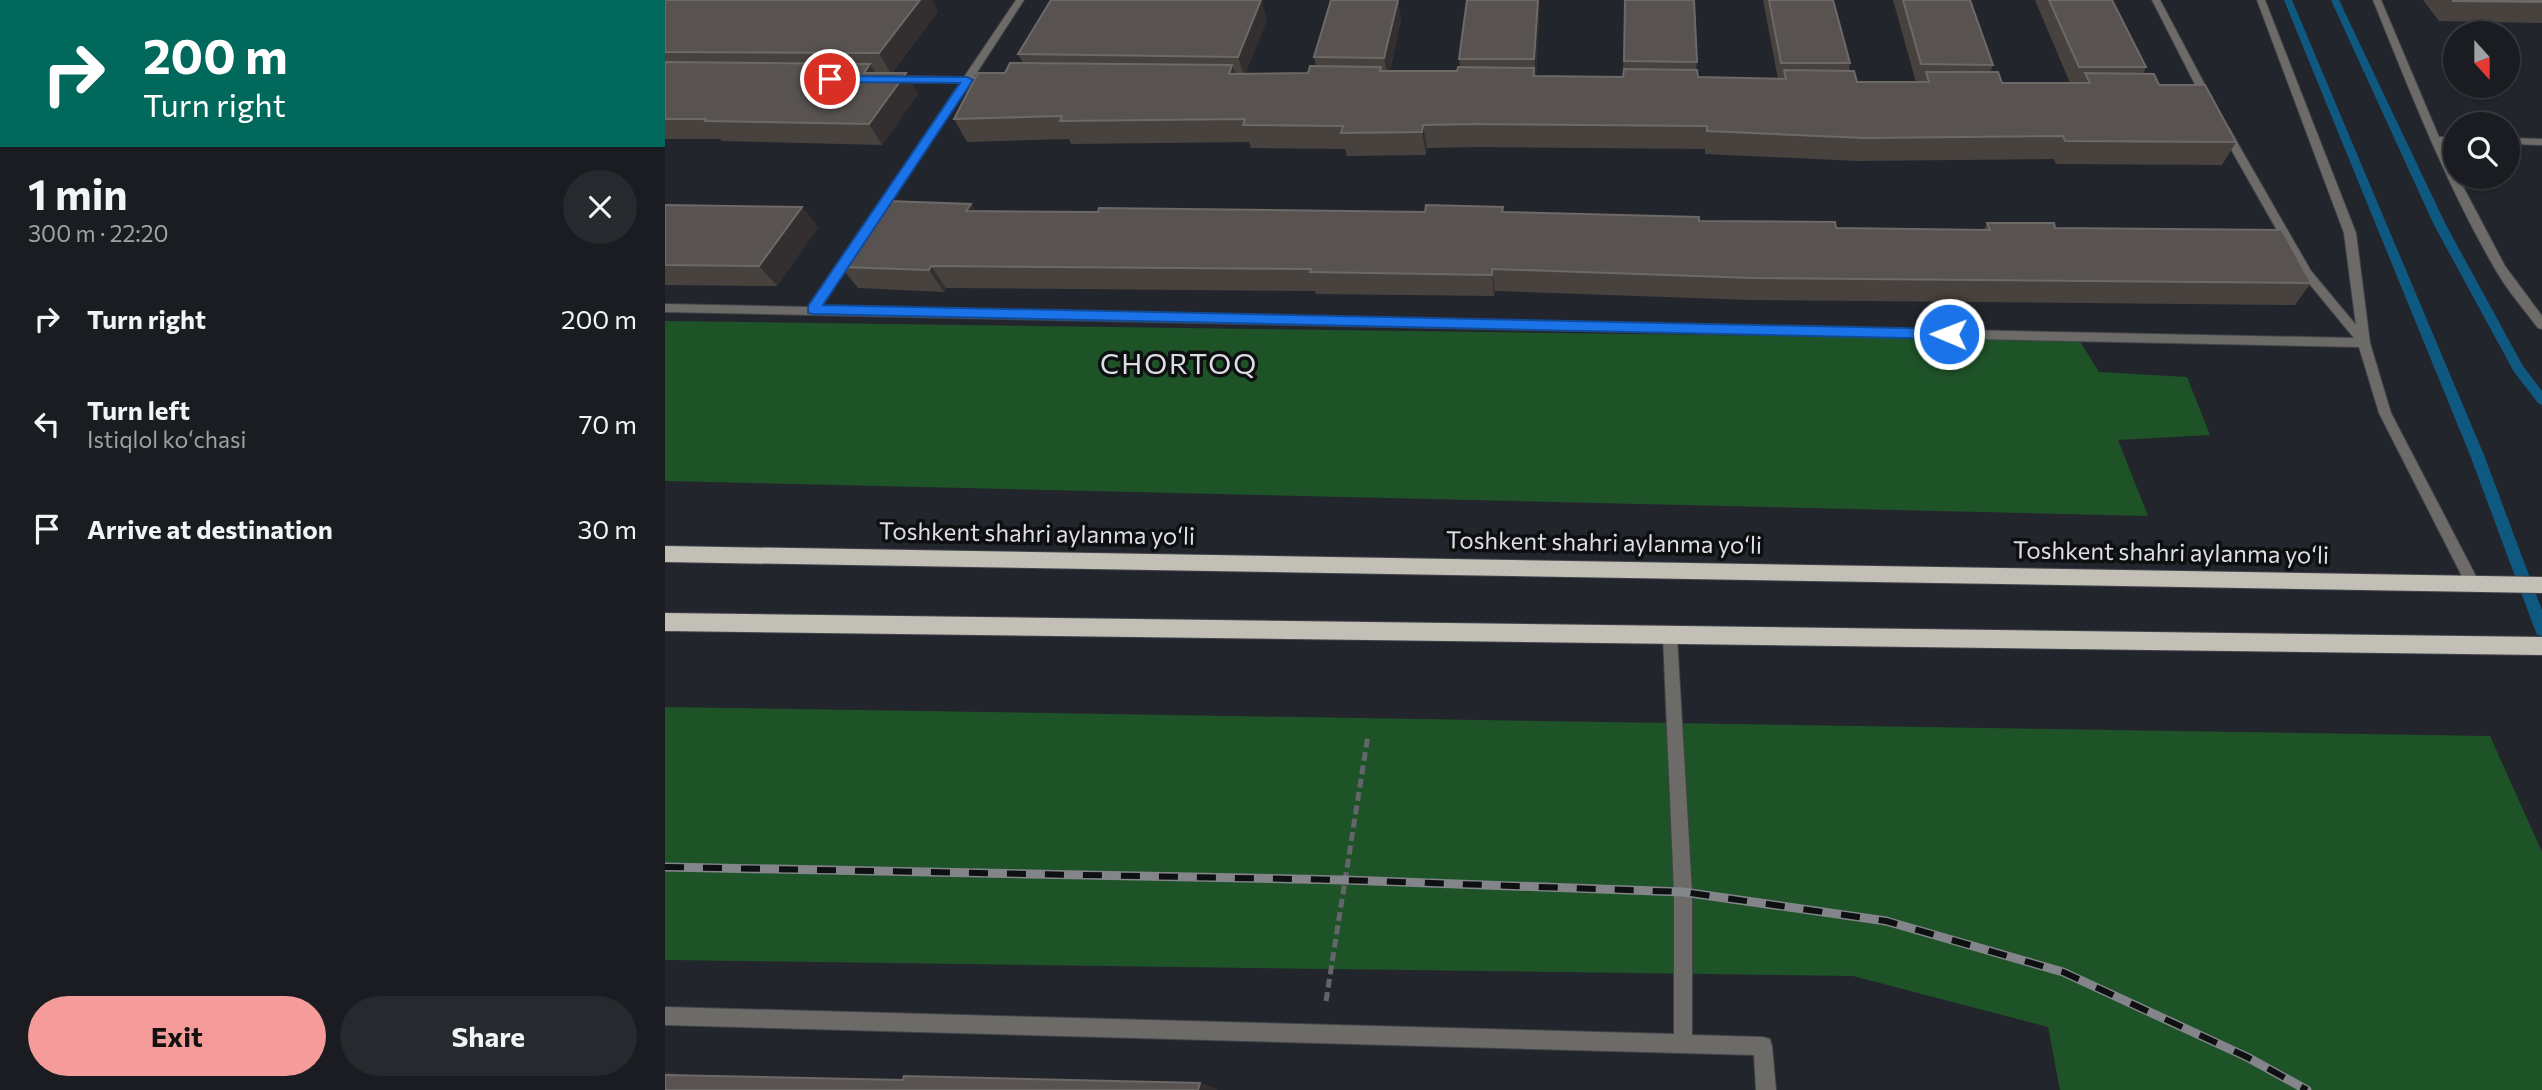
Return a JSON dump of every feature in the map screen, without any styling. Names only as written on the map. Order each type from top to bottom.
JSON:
[{"type":"highway","name":"Toshkent shahri aylanma yoʻli","points":[[665,554],[2542,585]]},
{"type":"highway","points":[[665,622],[2533,646]]},
{"type":"street","points":[[813,310],[1020,0]]},
{"type":"street","points":[[2156,0],[2203,92],[2307,272],[2364,343]]},
{"type":"street","points":[[2261,0],[2350,233],[2364,343],[2385,413],[2473,584]]},
{"type":"street","points":[[2377,0],[2435,140],[2500,268],[2542,325]]},
{"type":"street","points":[[885,79],[1009,80]]},
{"type":"street","points":[[2189,92],[2203,92]]},
{"type":"street","points":[[2435,140],[2443,140]]},
{"type":"street","points":[[2520,141],[2542,142]]},
{"type":"street","points":[[665,308],[2364,343]]},
{"type":"street","points":[[1670,636],[1683,892],[1683,1044]]},
{"type":"street","points":[[665,1016],[1763,1046],[1766,1090]]},
{"type":"path","points":[[1322,1033],[1368,735]]},
{"type":"green space","points":[[665,321],[2079,340],[2099,372],[2187,377],[2210,435],[2118,440],[2148,516],[665,481]]},
{"type":"green space","points":[[665,707],[2490,736],[2542,852],[2542,1090],[2060,1090],[2048,1027],[1853,976],[665,960]]},
{"type":"building","points":[[665,0],[920,0],[879,53],[665,52]]},
{"type":"building","points":[[1051,0],[1261,0],[1238,57],[1018,54]]},
{"type":"building","points":[[1331,0],[1398,0],[1384,58],[1314,57]]},
{"type":"building","points":[[1467,0],[1538,0],[1534,59],[1459,59]]},
{"type":"building","points":[[1625,0],[1694,0],[1697,62],[1624,61]]},
{"type":"building","points":[[1769,0],[1833,0],[1850,63],[1781,63]]},
{"type":"building","points":[[1903,0],[1970,0],[1993,65],[1921,64]]},
{"type":"building","points":[[2049,0],[2112,0],[2146,67],[2079,67]]},
{"type":"building","points":[[2542,0],[2542,2],[2453,1]]},
{"type":"building","points":[[665,62],[870,64],[864,73],[906,73],[869,124],[705,121],[706,119],[665,119]]},
{"type":"building","points":[[1010,63],[1232,65],[1229,74],[1308,73],[1310,66],[1381,67],[1380,71],[1457,71],[1458,67],[1534,68],[1533,76],[1623,77],[1624,69],[1697,70],[1698,77],[1786,79],[1784,70],[1854,71],[1857,82],[1929,82],[1926,72],[1998,72],[2002,83],[2090,83],[2085,73],[2154,74],[2159,85],[2205,85],[2236,142],[2065,141],[2063,136],[1864,138],[1707,131],[1707,126],[1423,125],[1422,132],[1341,133],[1343,126],[1243,125],[1245,119],[1060,121],[1062,116],[954,119],[978,73],[1005,73]]},
{"type":"building","points":[[887,201],[971,204],[966,211],[1098,212],[1099,208],[1425,212],[1426,205],[1503,207],[1502,212],[1699,217],[1699,221],[1835,222],[1836,228],[1990,230],[1987,223],[2054,223],[2055,228],[2282,230],[2311,283],[1753,278],[1492,269],[1492,275],[1310,272],[1311,269],[931,266],[929,270],[841,267]]},
{"type":"building","points":[[665,205],[802,207],[759,266],[665,265]]},
{"type":"building","points":[[665,1075],[903,1080],[904,1076],[1200,1083],[1198,1090],[665,1090]]},
{"type":"waterway","points":[[2288,0],[2477,455],[2542,630]]},
{"type":"waterway","points":[[2335,0],[2440,225],[2518,369],[2542,400]]},
{"type":"railway","points":[[665,867],[1345,880],[1683,892],[1886,921],[2063,972],[2247,1057],[2307,1090]]},
{"type":"district","name":"CHORTOQ","points":[[1179,364]]},
{"type":"route","points":[[830,79],[967,80],[813,310],[1949,334]]}]
